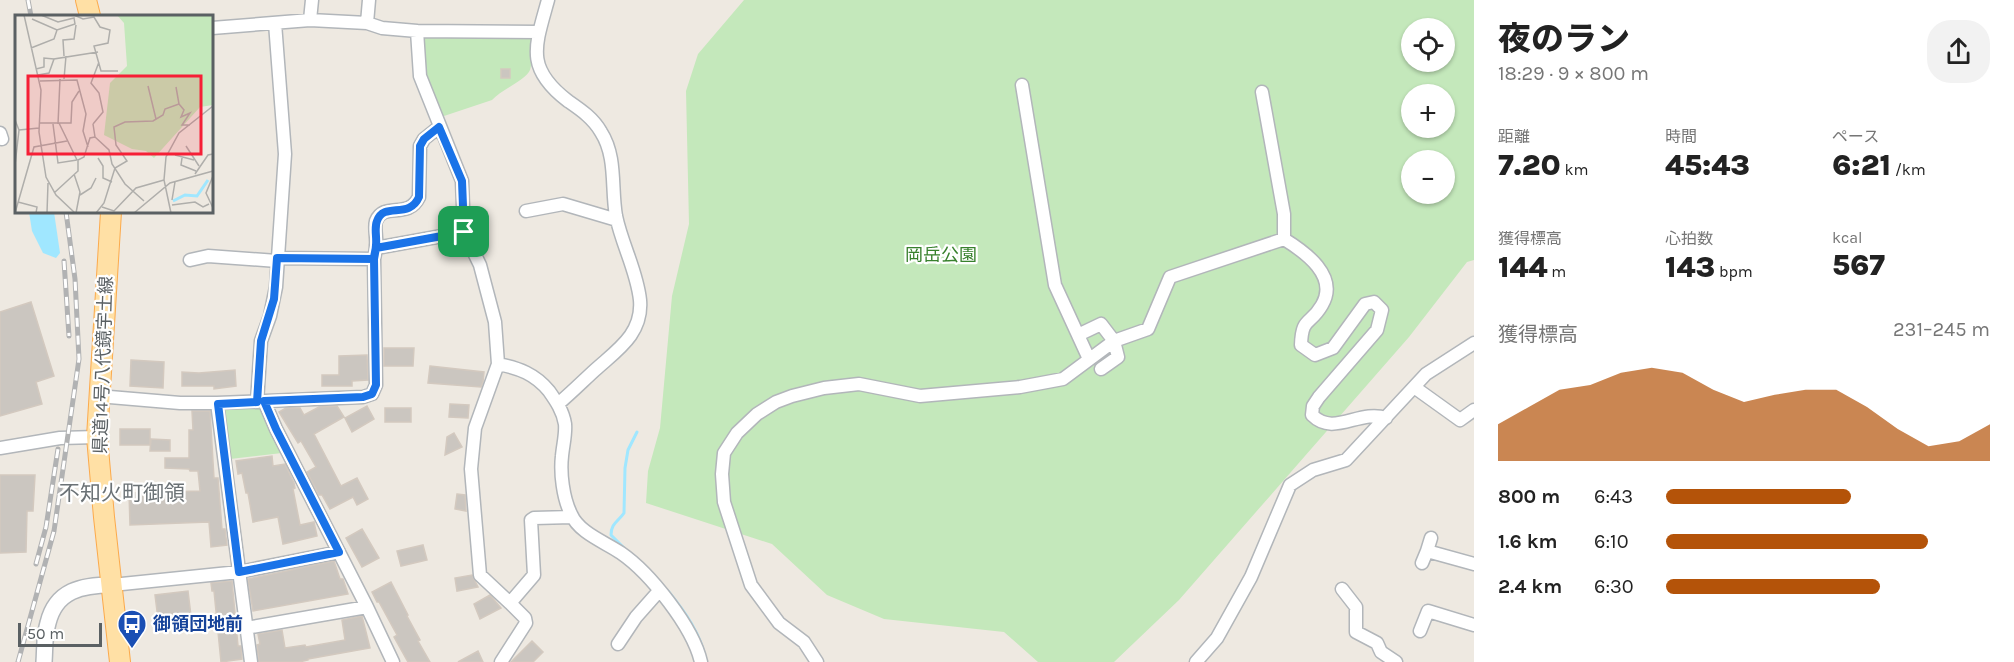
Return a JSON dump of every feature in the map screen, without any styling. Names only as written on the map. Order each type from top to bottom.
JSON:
[{"type":"main road","points":[[86,0],[90,15]]},
{"type":"main road","name":"県道14号八代鏡宇土線","points":[[111,213],[97,437],[100,487],[120,662]]},
{"type":"street","points":[[310,20],[312,0]]},
{"type":"street","points":[[367,23],[369,0]]},
{"type":"street","points":[[548,0],[539,32],[536,58],[543,78],[553,89],[588,116],[600,130],[608,145],[617,220],[640,302],[637,326],[628,342],[558,404]]},
{"type":"street","points":[[213,28],[310,20],[367,23],[382,28],[417,31],[539,32]]},
{"type":"street","points":[[275,22],[285,154],[274,299],[261,341],[261,401],[367,607],[388,661]]},
{"type":"street","points":[[417,31],[420,76],[462,181],[464,232],[480,265],[495,322],[498,364],[475,428],[471,469],[480,575],[525,618],[526,623],[501,662]]},
{"type":"street","points":[[1022,85],[1055,285],[1089,359]]},
{"type":"street","points":[[1262,92],[1284,214],[1284,239]]},
{"type":"street","points":[[98,396],[218,404],[363,397],[372,394],[376,385],[376,226],[381,215],[416,205],[419,197],[420,146],[424,139],[439,127]]},
{"type":"street","points":[[526,211],[563,204],[617,220]]},
{"type":"street","points":[[190,260],[208,256],[277,259],[375,254],[464,232]]},
{"type":"street","points":[[817,662],[804,642],[779,623],[751,585],[724,502],[722,474],[724,453],[737,434],[757,414],[776,402],[824,388],[859,384],[920,396],[1020,387],[1063,379],[1114,341],[1148,329],[1170,277],[1284,239],[1301,249],[1320,268],[1326,286],[1322,304],[1302,328],[1301,345],[1315,355],[1333,348],[1365,304],[1374,302],[1382,310],[1377,330],[1319,397],[1313,406],[1312,415],[1319,422],[1331,426],[1361,417],[1377,415],[1386,418]]},
{"type":"street","points":[[1078,335],[1101,324],[1114,341],[1118,357],[1101,369]]},
{"type":"street","points":[[1196,662],[1217,638],[1251,577],[1290,485],[1313,470],[1346,460],[1426,374],[1474,343]]},
{"type":"street","points":[[498,364],[519,368],[532,375],[541,382],[558,404],[565,424],[562,469],[568,507],[572,517],[590,534],[634,563],[659,591],[688,630],[701,662]]},
{"type":"street","points":[[1414,387],[1460,420],[1474,410]]},
{"type":"street","points":[[218,404],[251,662]]},
{"type":"street","points":[[0,448],[60,438],[97,437]]},
{"type":"street","points":[[510,603],[534,575],[531,520],[572,517]]},
{"type":"street","points":[[1422,564],[1431,538]]},
{"type":"street","points":[[1426,551],[1474,564]]},
{"type":"street","points":[[44,662],[48,624],[58,603],[69,592],[82,586],[239,572],[339,552]]},
{"type":"street","points":[[1342,589],[1356,607],[1356,632],[1377,643],[1381,652],[1396,662]]},
{"type":"street","points":[[618,644],[636,617],[659,591]]},
{"type":"street","points":[[246,628],[367,607]]},
{"type":"street","points":[[1420,631],[1428,611],[1474,625]]},
{"type":"green space","name":"岡岳公園","points":[[744,0],[1474,0],[1474,260],[1467,262],[1409,337],[1179,600],[1114,662],[1038,662],[1004,632],[884,619],[827,595],[772,544],[646,503],[648,471],[660,428],[672,296],[689,224],[686,91],[698,54]]},
{"type":"green space","points":[[421,36],[532,37],[530,70],[524,78],[492,100],[441,117],[425,80]]},
{"type":"green space","points":[[260,406],[282,453],[230,459],[222,408]]},
{"type":"water","points":[[29,213],[54,213],[60,253],[56,258],[43,253],[32,231]]},
{"type":"building","points":[[501,69],[510,69],[510,78],[501,78]]},
{"type":"building","points":[[31,302],[54,376],[36,382],[42,404],[0,416],[0,312]]},
{"type":"building","points":[[384,348],[414,348],[413,366],[384,366]]},
{"type":"building","points":[[367,355],[368,380],[352,381],[352,386],[322,386],[322,375],[339,375],[339,356]]},
{"type":"building","points":[[131,360],[164,362],[163,388],[130,386]]},
{"type":"building","points":[[430,366],[484,372],[483,382],[481,387],[428,383]]},
{"type":"building","points":[[235,370],[236,386],[214,389],[214,386],[182,386],[182,372]]},
{"type":"building","points":[[450,404],[469,405],[468,418],[449,417]]},
{"type":"building","points":[[337,406],[344,417],[314,434],[341,486],[357,478],[368,499],[357,505],[353,497],[330,509],[322,495],[319,495],[307,472],[316,467],[301,441],[298,443],[279,412],[286,408],[300,408],[304,415],[319,407]]},
{"type":"building","points":[[367,406],[374,419],[352,432],[345,418]]},
{"type":"building","points":[[385,408],[411,408],[411,422],[385,422]]},
{"type":"building","points":[[192,411],[210,411],[214,478],[218,478],[222,529],[225,529],[227,545],[211,547],[209,522],[130,525],[129,493],[200,491],[198,471],[165,468],[165,458],[189,458],[189,430],[193,430]]},
{"type":"building","points":[[120,429],[150,429],[150,445],[120,445]]},
{"type":"building","points":[[454,433],[462,447],[445,455],[447,437]]},
{"type":"building","points":[[151,439],[170,440],[170,451],[150,451]]},
{"type":"building","points":[[272,456],[273,466],[285,464],[294,483],[295,488],[293,489],[300,525],[314,522],[317,536],[283,544],[278,517],[253,522],[248,493],[246,493],[242,473],[238,474],[236,461]]},
{"type":"building","points":[[0,475],[35,475],[33,511],[27,511],[26,552],[0,553]]},
{"type":"building","points":[[457,494],[465,495],[466,511],[455,509]]},
{"type":"building","points":[[362,529],[379,558],[362,567],[346,538]]},
{"type":"building","points":[[423,545],[427,560],[401,566],[397,551]]},
{"type":"building","points":[[334,561],[348,594],[253,611],[248,579]]},
{"type":"building","points":[[472,575],[478,587],[457,591],[455,578]]},
{"type":"building","points":[[232,581],[238,646],[241,646],[242,659],[221,662],[214,591],[212,591],[211,583]]},
{"type":"building","points":[[391,582],[430,662],[408,662],[394,637],[397,635],[372,592]]},
{"type":"building","points":[[188,591],[191,616],[158,619],[155,595]]},
{"type":"building","points":[[490,595],[501,608],[480,619],[474,604]]},
{"type":"building","points":[[362,616],[370,648],[299,662],[259,662],[258,634],[282,630],[285,648],[305,645],[306,647],[345,640],[342,620]]},
{"type":"building","points":[[532,641],[543,652],[533,662],[511,662]]},
{"type":"building","points":[[478,651],[483,662],[458,662]]},
{"type":"waterway","points":[[625,549],[611,535],[611,531],[624,513],[625,468],[628,450],[637,432]]},
{"type":"waterway","points":[[668,591],[691,624],[704,651],[706,661]]},
{"type":"railway","points":[[28,0],[31,15]]},
{"type":"railway","points":[[18,662],[54,531],[79,359],[75,279],[66,213]]},
{"type":"railway","points":[[64,261],[69,336]]},
{"type":"railway","points":[[36,564],[46,527],[58,449]]},
{"type":"place","name":"御領団地前","points":[[132,650]]},
{"type":"district","name":"不知火町御領","points":[[122,493]]},
{"type":"route","points":[[464,232],[376,248],[374,259],[277,258],[274,299],[261,341],[257,402],[218,404],[239,572],[339,552],[267,413],[264,401],[363,397],[372,394],[376,385],[374,259],[377,220],[389,211],[412,208],[416,205],[419,197],[420,146],[424,139],[439,127],[462,181],[464,232]]}]
